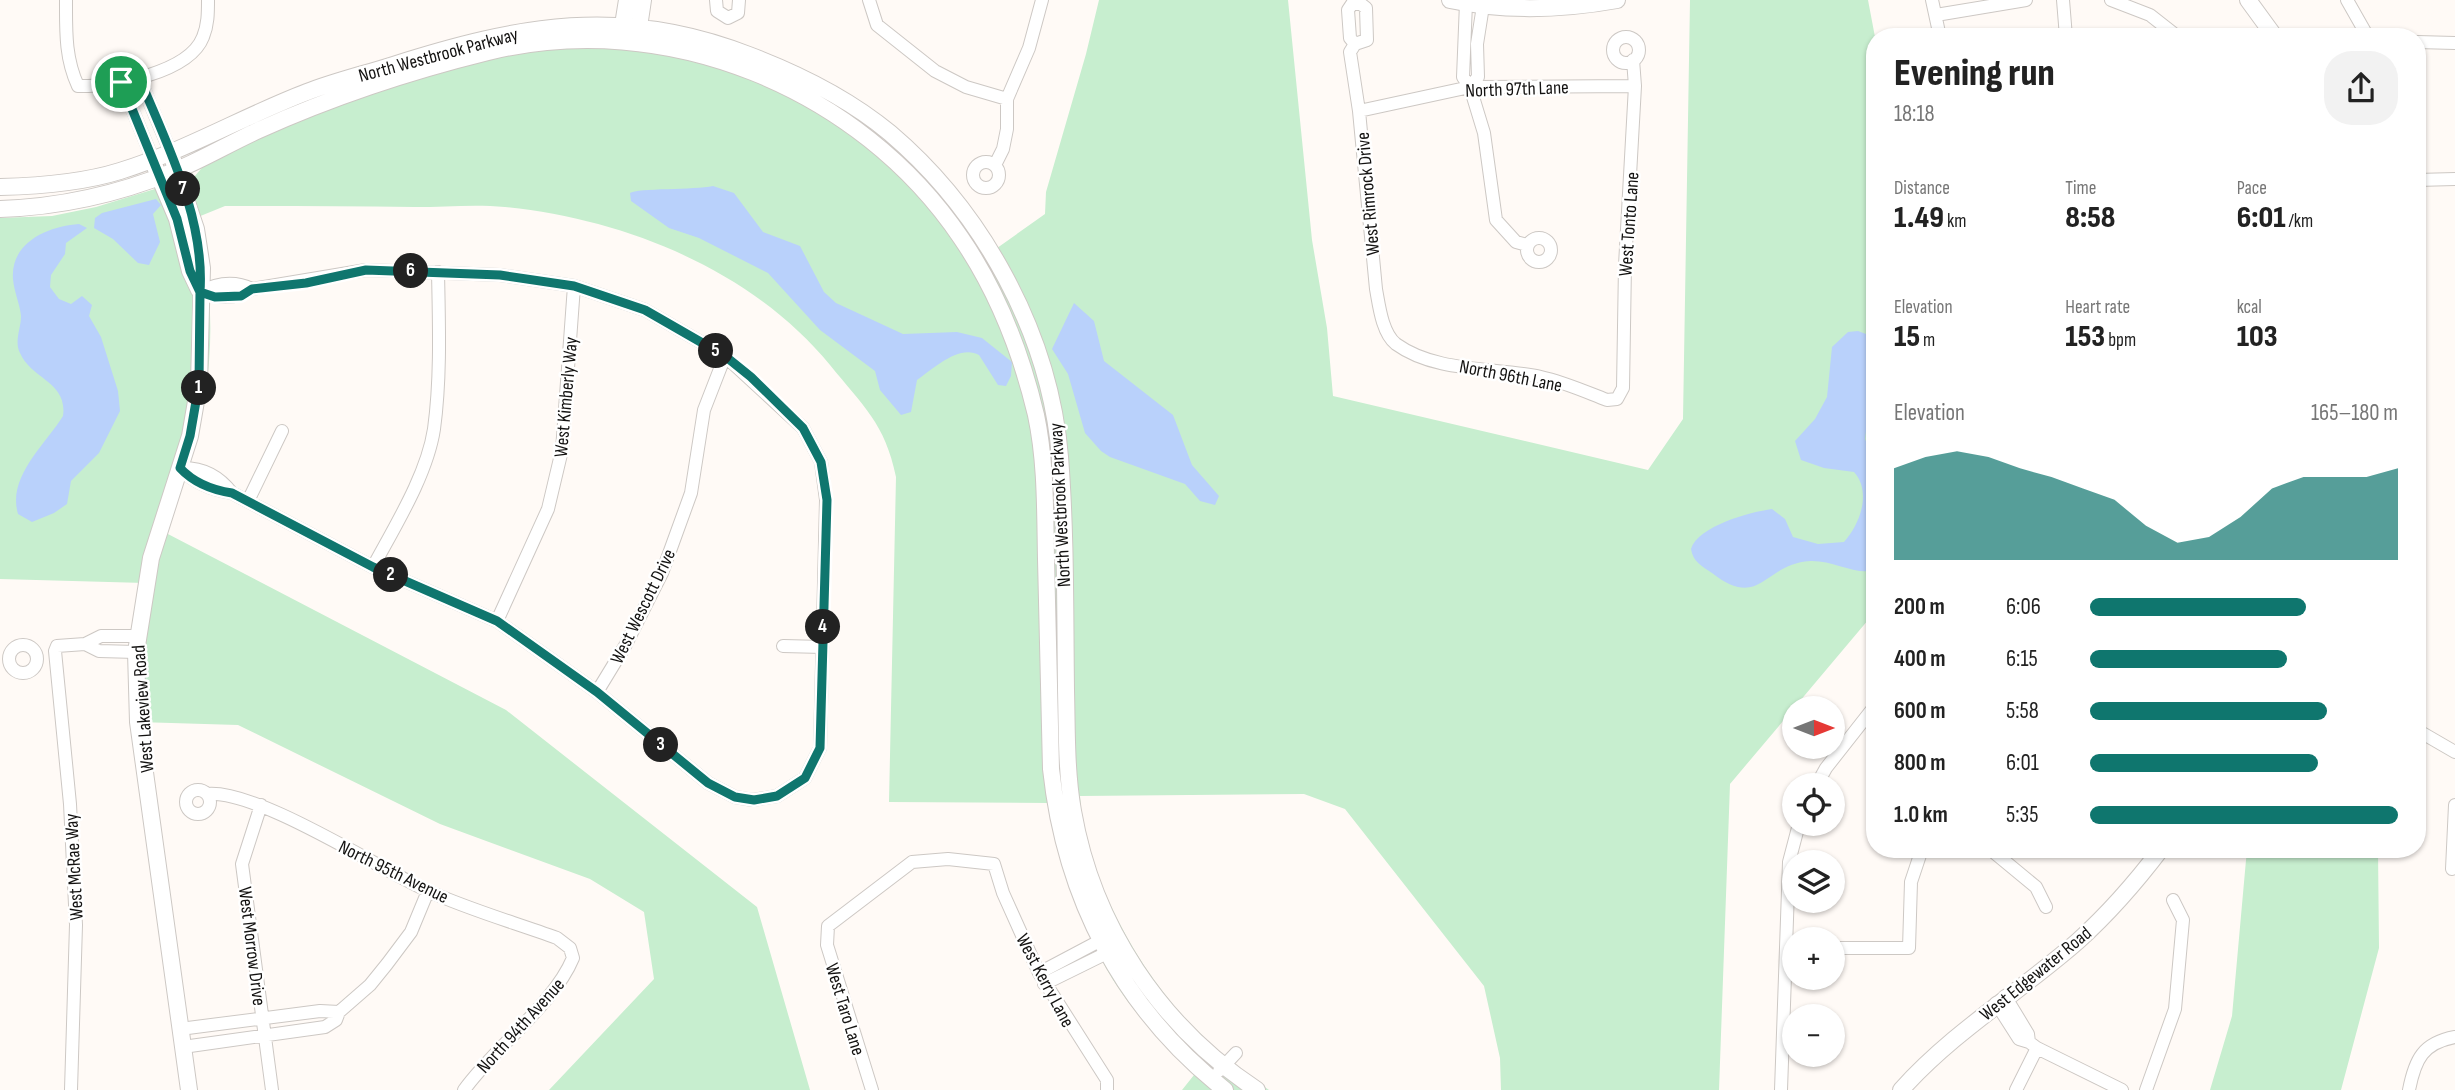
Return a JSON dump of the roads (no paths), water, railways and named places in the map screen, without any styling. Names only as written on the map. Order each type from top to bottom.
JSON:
[{"type":"street","points":[[66,0],[66,50],[72,73],[78,86],[103,87],[183,61],[196,50],[203,38],[208,20],[208,0]]},
{"type":"street","points":[[627,0],[631,31]]},
{"type":"street","points":[[631,31],[643,0]]},
{"type":"street","points":[[716,0],[717,11],[728,18],[738,13],[739,0]]},
{"type":"street","points":[[869,0],[877,25],[935,71],[966,87],[1007,99]]},
{"type":"street","points":[[995,165],[1003,149],[1007,129],[1007,99],[1029,48],[1042,0]]},
{"type":"street","points":[[1527,245],[1516,242],[1496,220],[1485,133],[1470,87],[1463,78],[1467,3],[1522,9],[1579,7],[1617,0]]},
{"type":"street","points":[[1932,0],[1938,28]]},
{"type":"street","points":[[1936,15],[2026,0]]},
{"type":"street","points":[[2063,0],[2065,28]]},
{"type":"street","points":[[2111,0],[2150,15],[2167,28]]},
{"type":"street","points":[[2248,0],[2268,28]]},
{"type":"street","points":[[2347,0],[2363,28]]},
{"type":"street","name":"North Westbrook Parkway","points":[[0,187],[73,181],[115,173],[153,160],[307,92],[493,35],[559,26],[696,37],[794,72],[854,107],[889,132],[952,196],[1007,279],[1037,352],[1060,453],[1067,757],[1073,811],[1110,944],[1155,997],[1223,1066],[1258,1090]]},
{"type":"street","name":"North Westbrook Parkway","points":[[0,209],[28,208],[88,198],[159,177],[261,129],[314,108],[492,51],[631,31],[792,89],[878,146],[939,207],[992,288],[1021,358],[1042,454],[1051,769],[1056,814],[1075,883],[1110,944],[1141,1008],[1218,1085]]},
{"type":"street","points":[[2426,41],[2455,43]]},
{"type":"street","name":"West Rimrock Drive","points":[[1355,44],[1350,52],[1359,111],[1376,289],[1381,316],[1394,342]]},
{"type":"street","name":"West Tonto Lane","points":[[1623,388],[1625,265],[1635,86],[1633,60]]},
{"type":"street","name":"West Lakeview Road","points":[[139,77],[170,152],[196,229],[202,268],[199,384],[190,436],[153,550],[136,644],[138,722],[189,1090]]},
{"type":"street","name":"West Lakeview Road","points":[[121,82],[177,219],[190,271],[200,292]]},
{"type":"street","name":"North 97th Lane","points":[[1359,111],[1470,87],[1635,86]]},
{"type":"street","points":[[2426,180],[2455,179]]},
{"type":"street","points":[[180,468],[190,479],[248,500],[373,567],[497,621],[597,692],[708,783],[735,797],[754,800],[777,796],[805,778],[820,748],[827,500],[821,462],[803,428],[725,356],[645,310],[574,286],[514,276],[366,270],[306,283],[252,289],[241,284],[214,285],[200,292]]},
{"type":"street","points":[[373,567],[412,492],[434,430],[439,331],[438,272]]},
{"type":"street","name":"West Kimberly Way","points":[[497,621],[548,509],[562,450],[574,286]]},
{"type":"street","name":"North 96th Lane","points":[[1394,342],[1425,358],[1484,370],[1542,377],[1607,400],[1618,400],[1623,388]]},
{"type":"street","name":"West Wescott Drive","points":[[597,692],[625,646],[662,573],[691,493],[704,410],[725,356]]},
{"type":"street","points":[[248,500],[282,431]]},
{"type":"street","points":[[1046,569],[1064,569]]},
{"type":"street","points":[[37,658],[85,644],[99,651],[136,644]]},
{"type":"street","points":[[783,646],[823,647]]},
{"type":"street","name":"West McRae Way","points":[[56,652],[70,804],[76,925],[71,1090]]},
{"type":"street","points":[[1049,705],[1067,706]]},
{"type":"street","points":[[1823,773],[1866,717]]},
{"type":"street","points":[[2426,735],[2455,752]]},
{"type":"street","name":"North 95th Avenue","points":[[207,794],[224,794],[261,805],[428,891],[556,938],[570,948],[573,958]]},
{"type":"street","points":[[2452,869],[2455,804]]},
{"type":"street","name":"West Morrow Drive","points":[[261,805],[242,864],[272,1090]]},
{"type":"street","points":[[1056,814],[1073,811]]},
{"type":"street","points":[[1790,927],[1789,862],[1797,836]]},
{"type":"street","points":[[1845,948],[1909,948],[1911,881],[1919,858]]},
{"type":"street","points":[[2001,858],[2036,887],[2046,907]]},
{"type":"street","name":"West Edgewater Road","points":[[1901,1090],[1956,1036],[2079,940],[2125,893],[2154,858]]},
{"type":"street","name":"West Taro Lane","points":[[872,1090],[827,945],[828,926],[912,862],[948,859],[994,864]]},
{"type":"street","name":"West Kerry Lane","points":[[994,864],[1003,892],[1042,979],[1107,1080],[1107,1090]]},
{"type":"street","points":[[183,1047],[325,1027],[336,1020],[339,1012],[370,985],[411,932],[428,891]]},
{"type":"street","points":[[2146,1090],[2175,1009],[2183,920],[2174,900]]},
{"type":"street","points":[[1042,979],[1110,944]]},
{"type":"street","name":"North 94th Avenue","points":[[464,1090],[477,1072],[561,981],[573,958]]},
{"type":"street","points":[[1780,1090],[1787,990]]},
{"type":"street","points":[[2001,1000],[2031,1041],[2122,1090]]},
{"type":"street","points":[[180,1029],[339,1012]]},
{"type":"street","points":[[2409,1090],[2420,1056],[2435,1040],[2455,1037]]},
{"type":"street","points":[[2016,1090],[2031,1041]]},
{"type":"street","points":[[1218,1085],[1223,1066],[1236,1053]]},
{"type":"water","points":[[713,186],[734,193],[763,232],[800,246],[824,292],[836,303],[903,334],[957,332],[982,338],[1012,362],[1011,376],[1006,386],[998,385],[979,355],[971,352],[955,355],[917,380],[911,412],[901,415],[880,390],[875,371],[820,330],[768,273],[699,238],[669,228],[631,201],[630,193],[635,191]]},
{"type":"water","points":[[156,199],[161,205],[153,214],[160,242],[149,265],[138,263],[113,239],[94,228],[95,218],[102,213]]},
{"type":"water","points":[[79,224],[87,228],[66,243],[65,254],[51,275],[50,287],[59,299],[71,304],[82,296],[92,305],[89,316],[101,337],[118,391],[120,411],[99,453],[71,481],[67,504],[32,522],[18,514],[18,487],[30,462],[63,416],[63,405],[60,395],[25,362],[18,348],[21,316],[13,279],[14,266],[18,255],[34,238],[56,228]]},
{"type":"water","points":[[1074,303],[1094,321],[1104,361],[1173,415],[1192,465],[1219,496],[1215,505],[1200,501],[1185,484],[1110,457],[1085,433],[1068,374],[1052,349]]},
{"type":"water","points":[[1848,332],[1866,334],[1866,571],[1810,561],[1782,569],[1752,587],[1741,588],[1728,584],[1698,563],[1691,549],[1704,533],[1726,521],[1772,509],[1785,519],[1793,537],[1818,544],[1844,542],[1855,526],[1863,498],[1859,480],[1854,472],[1824,468],[1801,460],[1795,441],[1815,419],[1827,397],[1832,347]]}]
